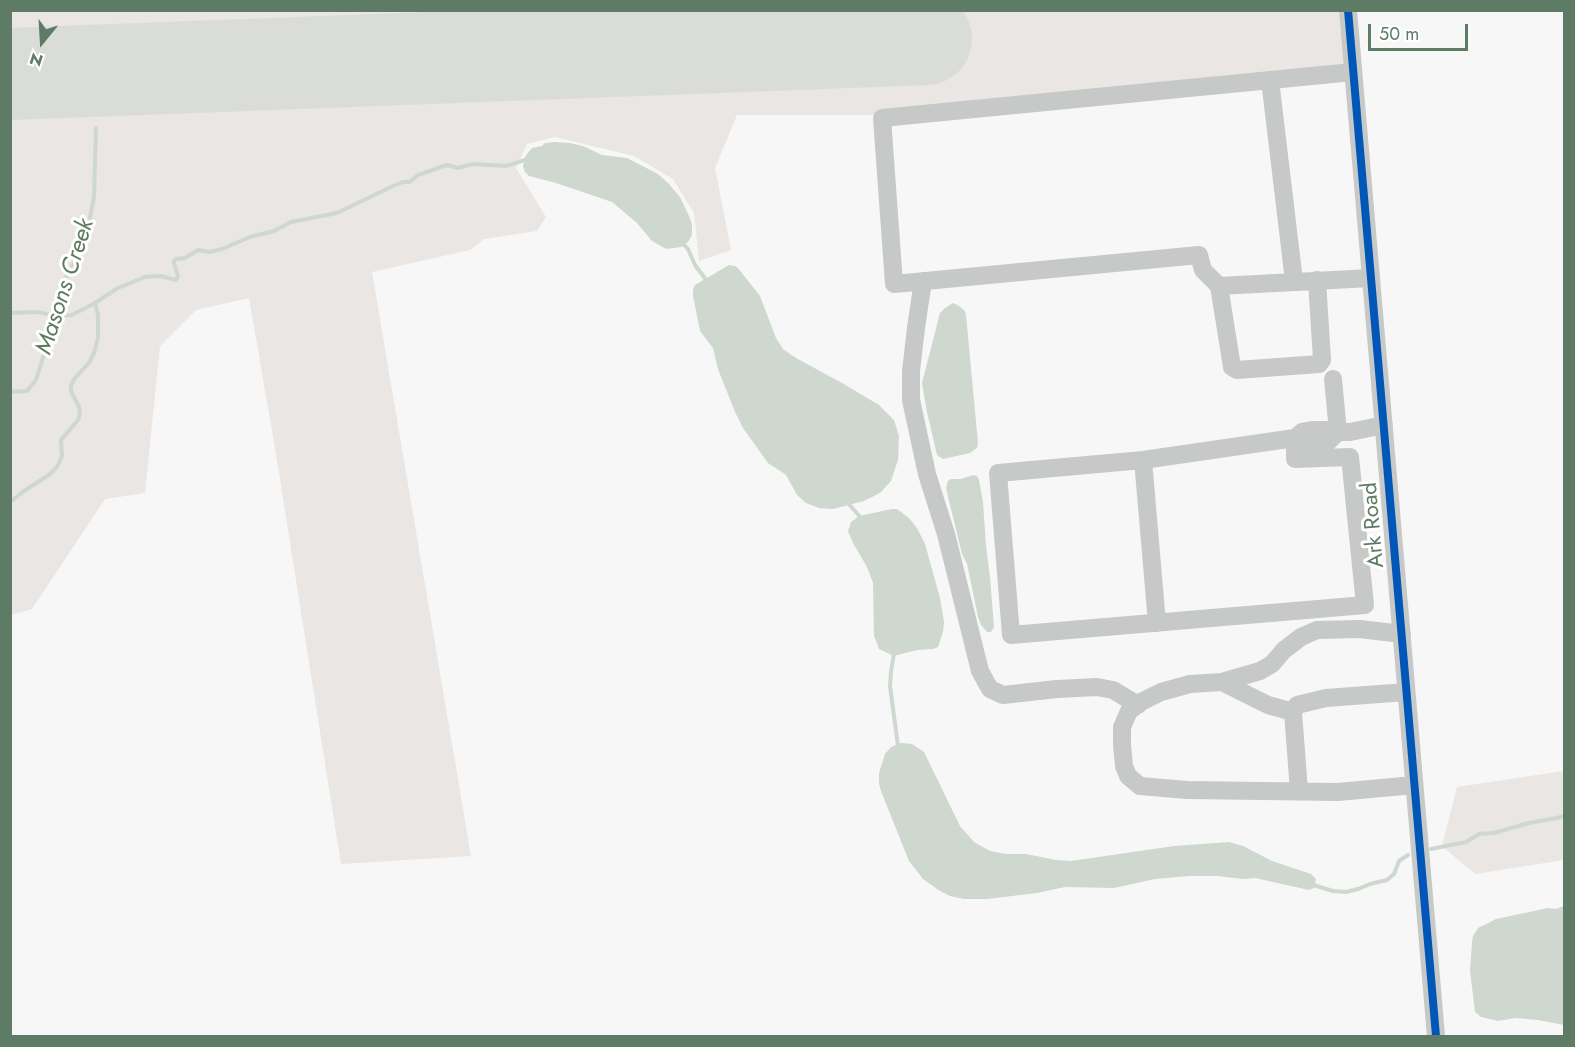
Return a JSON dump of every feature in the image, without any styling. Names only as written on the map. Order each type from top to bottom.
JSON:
[{"type":"street","name":"Ark Road","points":[[1348,10],[1436,1036]]},
{"type":"street","points":[[1317,280],[1322,360],[1319,364],[1237,370],[1232,367],[1219,286],[1203,270],[1199,255],[894,284],[882,118],[1353,72]]},
{"type":"street","points":[[1270,80],[1294,281]]},
{"type":"street","points":[[1219,286],[1371,278]]},
{"type":"street","points":[[923,281],[911,371],[911,399],[927,474],[946,534],[980,671],[990,689],[1003,695],[1097,687],[1113,690],[1138,705]]},
{"type":"street","points":[[1333,379],[1338,432]]},
{"type":"street","points":[[1295,438],[1295,459],[1350,457],[1365,605],[1011,635],[998,473],[1143,460],[1295,438],[1308,443],[1329,441],[1338,432],[1350,432],[1384,425]]},
{"type":"street","points":[[1143,460],[1157,623]]},
{"type":"street","points":[[1402,634],[1360,629],[1317,630],[1300,637],[1266,668],[1240,678],[1222,682],[1190,684],[1161,692],[1138,705],[1129,711],[1122,727],[1122,745],[1124,766],[1128,776],[1140,786],[1187,790],[1338,792],[1414,785]]},
{"type":"street","points":[[1222,682],[1268,705],[1293,712]]},
{"type":"street","points":[[1299,791],[1293,712],[1297,705],[1326,698],[1406,692]]},
{"type":"shaded area","points":[[11,11],[1349,11],[1354,74],[873,115],[737,115],[715,168],[731,250],[699,261],[694,213],[673,179],[634,156],[555,137],[527,144],[516,168],[546,217],[537,231],[484,239],[470,250],[372,272],[471,856],[341,864],[249,298],[196,310],[160,346],[145,493],[105,499],[32,609],[11,615]]},
{"type":"shaded area","points":[[555,142],[583,146],[602,155],[627,158],[658,174],[680,197],[689,216],[692,235],[688,242],[681,247],[666,249],[652,241],[637,223],[612,202],[529,176],[523,166],[526,155],[532,148]]},
{"type":"shaded area","points":[[729,265],[738,268],[760,296],[776,338],[783,349],[879,405],[894,420],[899,436],[898,460],[891,481],[880,493],[864,501],[833,509],[819,508],[806,503],[797,495],[786,475],[768,463],[743,428],[718,369],[713,348],[700,331],[693,296],[695,285]]},
{"type":"shaded area","points":[[953,303],[965,311],[966,315],[978,443],[977,448],[970,453],[943,459],[937,455],[922,383],[940,313]]},
{"type":"shaded area","points":[[973,475],[979,480],[983,502],[994,627],[991,632],[987,632],[978,617],[967,564],[962,554],[946,488],[951,479]]},
{"type":"shaded area","points":[[897,509],[909,518],[925,544],[944,622],[938,647],[894,656],[879,649],[874,636],[873,583],[848,531],[851,522],[859,516]]},
{"type":"shaded area","points":[[901,743],[912,744],[924,752],[960,826],[974,842],[990,851],[1071,861],[1174,846],[1229,842],[1243,846],[1272,861],[1311,874],[1316,879],[1314,888],[1309,890],[1255,878],[1189,876],[1155,879],[1114,888],[1065,887],[987,899],[964,899],[950,896],[923,879],[909,861],[881,791],[879,773],[885,754],[891,747]]},
{"type":"shaded area","points":[[1564,771],[1564,860],[1475,874],[1442,846],[1457,787]]},
{"type":"shaded area","points":[[1564,906],[1564,1025],[1538,1020],[1516,1018],[1498,1021],[1481,1017],[1475,1012],[1470,971],[1473,936],[1478,928],[1496,919]]},
{"type":"waterway","name":"Masons Creek","points":[[10,392],[27,391],[36,380],[62,284],[86,238],[94,197],[96,128]]},
{"type":"waterway","points":[[10,313],[38,312],[55,316],[72,315],[118,288],[145,277],[161,276],[176,280],[178,276],[174,261],[185,258],[198,250],[209,252],[222,249],[250,237],[274,231],[291,222],[337,213],[393,186],[410,182],[418,175],[447,165],[458,168],[472,164],[506,166],[528,159]]},
{"type":"waterway","points":[[682,243],[707,281]]},
{"type":"waterway","points":[[10,502],[57,467],[62,456],[61,440],[78,420],[79,407],[71,386],[94,353],[98,338],[98,315],[95,303]]},
{"type":"waterway","points":[[847,502],[862,519]]},
{"type":"waterway","points":[[894,653],[890,686],[898,746]]},
{"type":"waterway","points":[[1431,849],[1466,842],[1479,834],[1494,833],[1564,816]]},
{"type":"waterway","points":[[1310,884],[1333,891],[1346,892],[1358,889],[1387,880],[1394,874],[1399,861],[1408,855]]},
{"type":"runway","points":[[10,74],[926,39]]},
{"type":"cycle path","points":[[1348,10],[1436,1036]]}]
